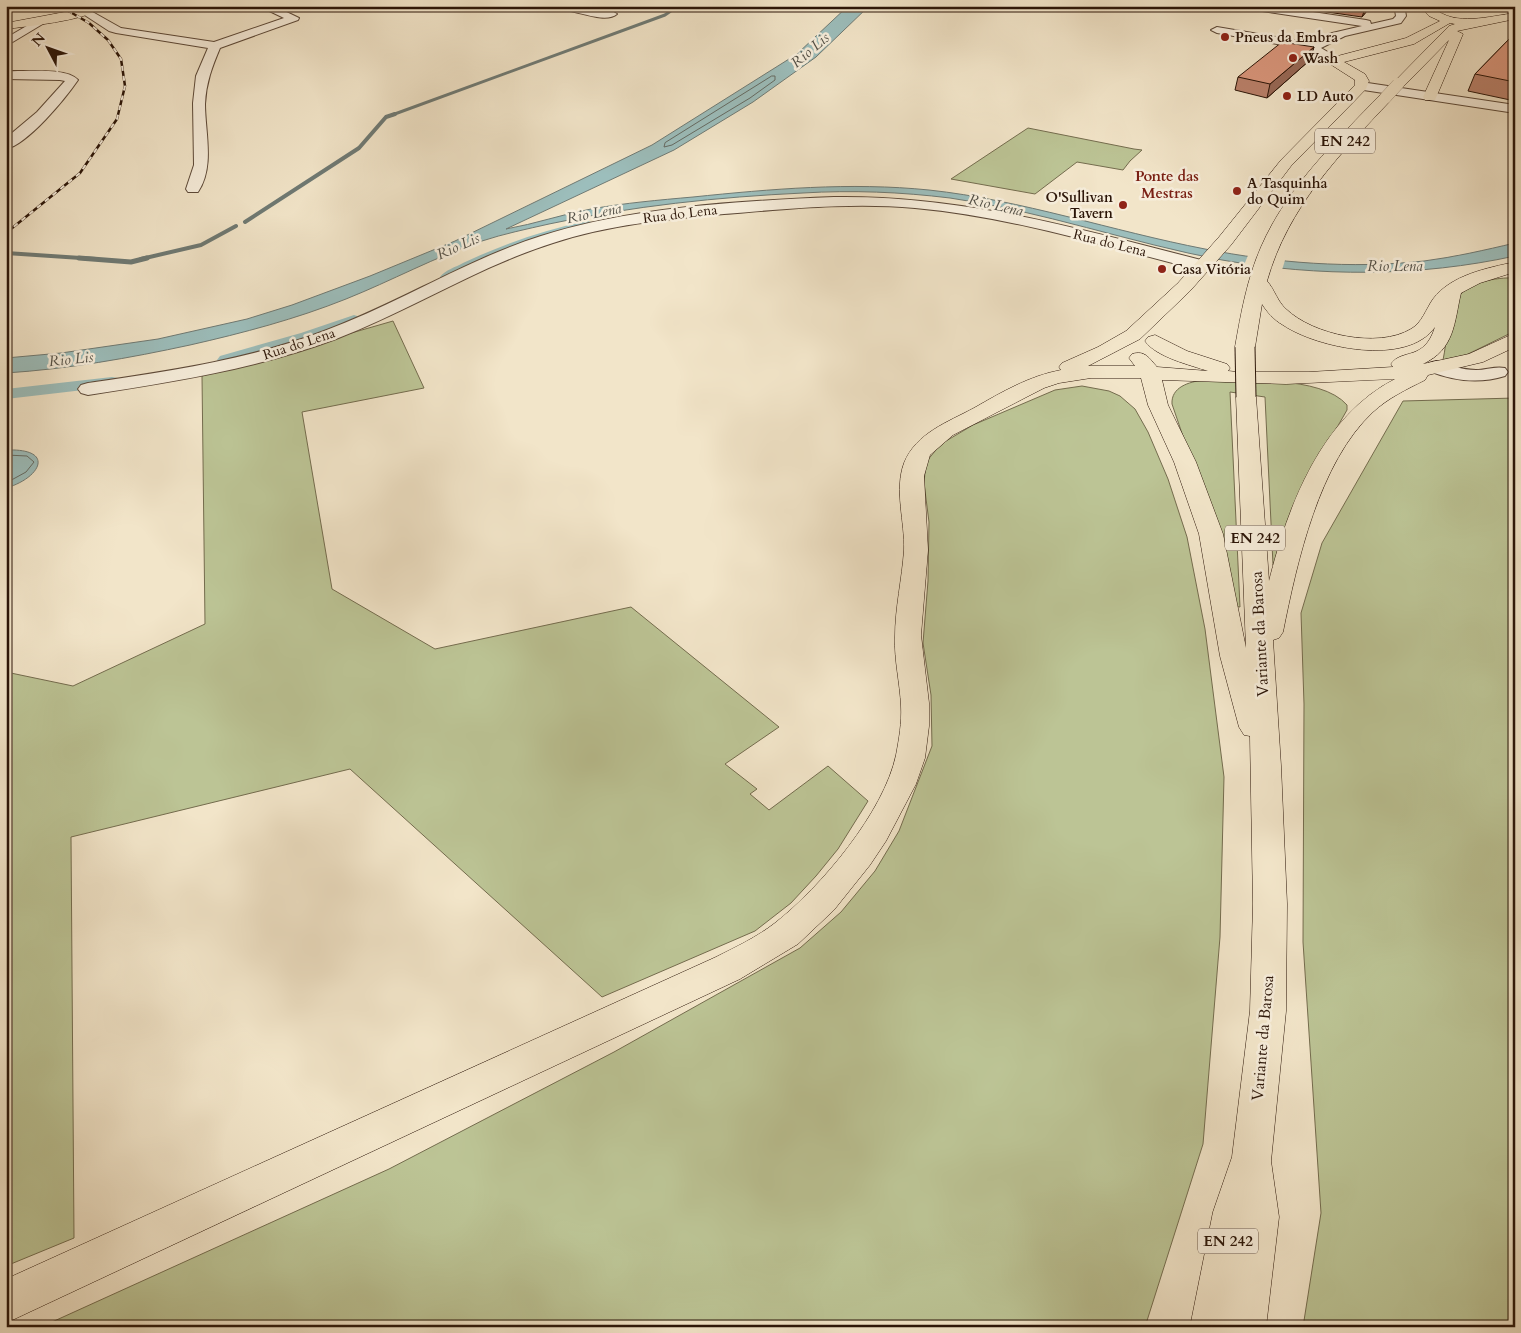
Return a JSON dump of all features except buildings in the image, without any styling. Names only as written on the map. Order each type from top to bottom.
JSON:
[{"type":"main road","points":[[6,26],[42,20],[92,8]]},
{"type":"main road","points":[[1488,10],[1515,12]]},
{"type":"main road","points":[[1488,10],[1515,16]]},
{"type":"main road","name":"EN 242","points":[[1437,15],[1474,23],[1498,20],[1488,10]]},
{"type":"main road","points":[[1334,61],[1410,41],[1437,15]]},
{"type":"main road","name":"Variante da Barosa","points":[[1408,73],[1412,63],[1443,28],[1437,15]]},
{"type":"main road","points":[[1430,97],[1460,29],[1474,23]]},
{"type":"main road","name":"Variante da Barosa","points":[[1212,1327],[1234,1212],[1252,1157],[1268,1011],[1270,904],[1266,766],[1246,397],[1245,347],[1250,313],[1257,282],[1272,240],[1284,217],[1300,194],[1321,168],[1408,73],[1420,64],[1453,28],[1474,23]]},
{"type":"main road","points":[[1334,61],[1360,77],[1363,81],[1361,86]]},
{"type":"main road","name":"EN 242","points":[[6,1301],[728,968],[769,945],[800,923],[834,887],[883,820],[909,763],[915,721],[914,697],[908,663],[908,619],[916,551],[913,481],[919,455],[927,444],[958,424],[1005,399],[1063,376],[1060,371],[1133,336],[1205,264],[1277,174],[1361,86]]},
{"type":"main road","points":[[1257,282],[1264,287],[1275,309],[1291,322],[1322,336],[1360,343],[1391,342],[1419,333],[1430,321],[1440,302],[1452,291],[1486,275],[1515,266]]},
{"type":"main road","points":[[1486,275],[1515,275]]},
{"type":"main road","points":[[1262,678],[1277,596],[1299,524],[1315,484],[1333,449],[1358,414],[1435,358],[1445,329],[1452,291]]},
{"type":"main road","points":[[1150,320],[1158,359],[1158,363],[1150,372]]},
{"type":"main road","points":[[1133,336],[1136,353],[1140,362],[1150,372],[1158,405],[1185,462],[1211,534],[1234,656],[1266,766]]},
{"type":"main road","points":[[1150,372],[1169,368],[1328,370],[1380,367],[1420,358],[1474,359],[1515,339]]},
{"type":"main road","points":[[1155,341],[1180,355],[1221,369]]},
{"type":"main road","points":[[1063,376],[1109,371],[1150,372],[1222,378],[1307,378],[1390,374],[1435,358]]},
{"type":"main road","points":[[1275,370],[1307,378],[1332,388],[1352,399],[1359,406],[1358,414]]},
{"type":"main road","points":[[1063,376],[1112,381],[1142,393],[1158,405]]},
{"type":"main road","name":"Variante da Barosa","points":[[1244,1327],[1258,1217],[1252,1157]]},
{"type":"street","points":[[92,8],[113,29],[215,46],[294,18],[264,6]]},
{"type":"street","points":[[544,6],[569,7],[585,13],[612,14]]},
{"type":"street","points":[[1249,6],[1377,26]]},
{"type":"street","points":[[1314,48],[1320,43],[1339,35],[1392,23],[1401,18],[1402,6]]},
{"type":"street","points":[[6,17],[20,24]]},
{"type":"street","points":[[6,43],[42,20]]},
{"type":"street","points":[[1217,30],[1314,48],[1334,61]]},
{"type":"street","points":[[193,189],[201,165],[199,103],[202,76],[215,46]]},
{"type":"street","points":[[6,75],[62,76],[72,80],[50,108],[22,134],[6,145]]},
{"type":"street","points":[[1361,86],[1515,109]]},
{"type":"street","name":"Rua do Lena","points":[[88,389],[213,369],[267,355],[328,336],[379,316],[497,257],[520,248],[582,230],[690,212],[835,200],[925,204],[1019,220],[1205,264]]},
{"type":"street","points":[[1435,358],[1445,371],[1479,375],[1506,373]]},
{"type":"street","points":[[1474,359],[1506,373]]},
{"type":"green space","points":[[1028,128],[1142,150],[1123,170],[1077,162],[1035,194],[951,179]]},
{"type":"green space","points":[[1500,278],[1515,278],[1515,331],[1466,355],[1443,360],[1451,313],[1462,293],[1468,288],[1483,282]]},
{"type":"green space","points":[[393,321],[424,388],[302,412],[332,589],[435,649],[631,607],[779,727],[725,764],[757,789],[750,794],[769,810],[828,766],[868,801],[838,849],[816,876],[791,903],[755,931],[602,997],[350,769],[71,837],[74,1238],[6,1266],[6,672],[73,686],[205,624],[202,376]]},
{"type":"green space","points":[[1203,380],[1258,380],[1300,384],[1335,395],[1347,405],[1347,410],[1312,471],[1273,565],[1265,397],[1230,392],[1240,607],[1233,606],[1201,489],[1172,404],[1174,393],[1178,389],[1192,382]]},
{"type":"green space","points":[[1082,386],[1109,391],[1120,396],[1135,409],[1148,432],[1168,479],[1187,537],[1205,629],[1224,777],[1220,937],[1203,1144],[1145,1327],[41,1327],[389,1169],[614,1052],[800,948],[841,912],[875,871],[899,831],[932,746],[931,695],[923,643],[928,581],[929,522],[924,483],[926,462],[946,441],[973,425],[1055,390]]},
{"type":"green space","points":[[1515,398],[1515,1327],[1303,1327],[1321,1213],[1303,942],[1304,704],[1301,613],[1322,543],[1403,401]]},
{"type":"water","name":"Rio Lis","points":[[848,6],[869,6],[816,57],[753,102],[674,150],[506,229],[580,211],[629,203],[781,189],[870,187],[929,190],[998,201],[1170,242],[1232,254],[1286,261],[1369,264],[1424,261],[1515,243],[1515,256],[1479,263],[1406,271],[1332,272],[1295,270],[1259,266],[1188,253],[1019,211],[950,198],[913,194],[858,192],[821,192],[739,197],[612,212],[490,238],[346,299],[308,313],[230,336],[122,359],[52,369],[6,373],[6,358],[61,353],[158,339],[247,319],[292,305],[370,276],[455,241],[652,145],[797,54]]},
{"type":"water","points":[[6,450],[32,454],[37,459],[38,464],[35,471],[28,478],[6,488]]},
{"type":"pier","points":[[1249,253],[1286,257],[1282,270],[1244,265]]},
{"type":"waterway","points":[[392,115],[665,15],[678,6]]},
{"type":"waterway","points":[[245,222],[359,148],[386,117],[392,115]]},
{"type":"waterway","name":"Rio Lena","points":[[448,277],[515,246],[550,234],[587,225]]},
{"type":"waterway","points":[[141,259],[201,245],[236,226]]},
{"type":"waterway","points":[[6,253],[96,259]]},
{"type":"waterway","points":[[79,258],[131,262],[147,258]]},
{"type":"waterway","points":[[226,360],[307,337],[354,320]]},
{"type":"waterway","points":[[6,394],[112,382]]},
{"type":"railway","points":[[6,233],[80,173],[117,119],[125,86],[121,59],[108,40],[89,23],[60,6]]},
{"type":"place","name":"Pneus da Embra","points":[[1225,37]]},
{"type":"place","name":"Wash","points":[[1293,58]]},
{"type":"place","name":"LD Auto","points":[[1287,96]]},
{"type":"place","name":"A Tasquinha do Quim","points":[[1237,191]]},
{"type":"place","name":"O'Sullivan Tavern","points":[[1123,205]]},
{"type":"place","name":"Casa Vitória","points":[[1162,269]]},
{"type":"district","name":"Ponte das Mestras","points":[[1167,184]]}]
